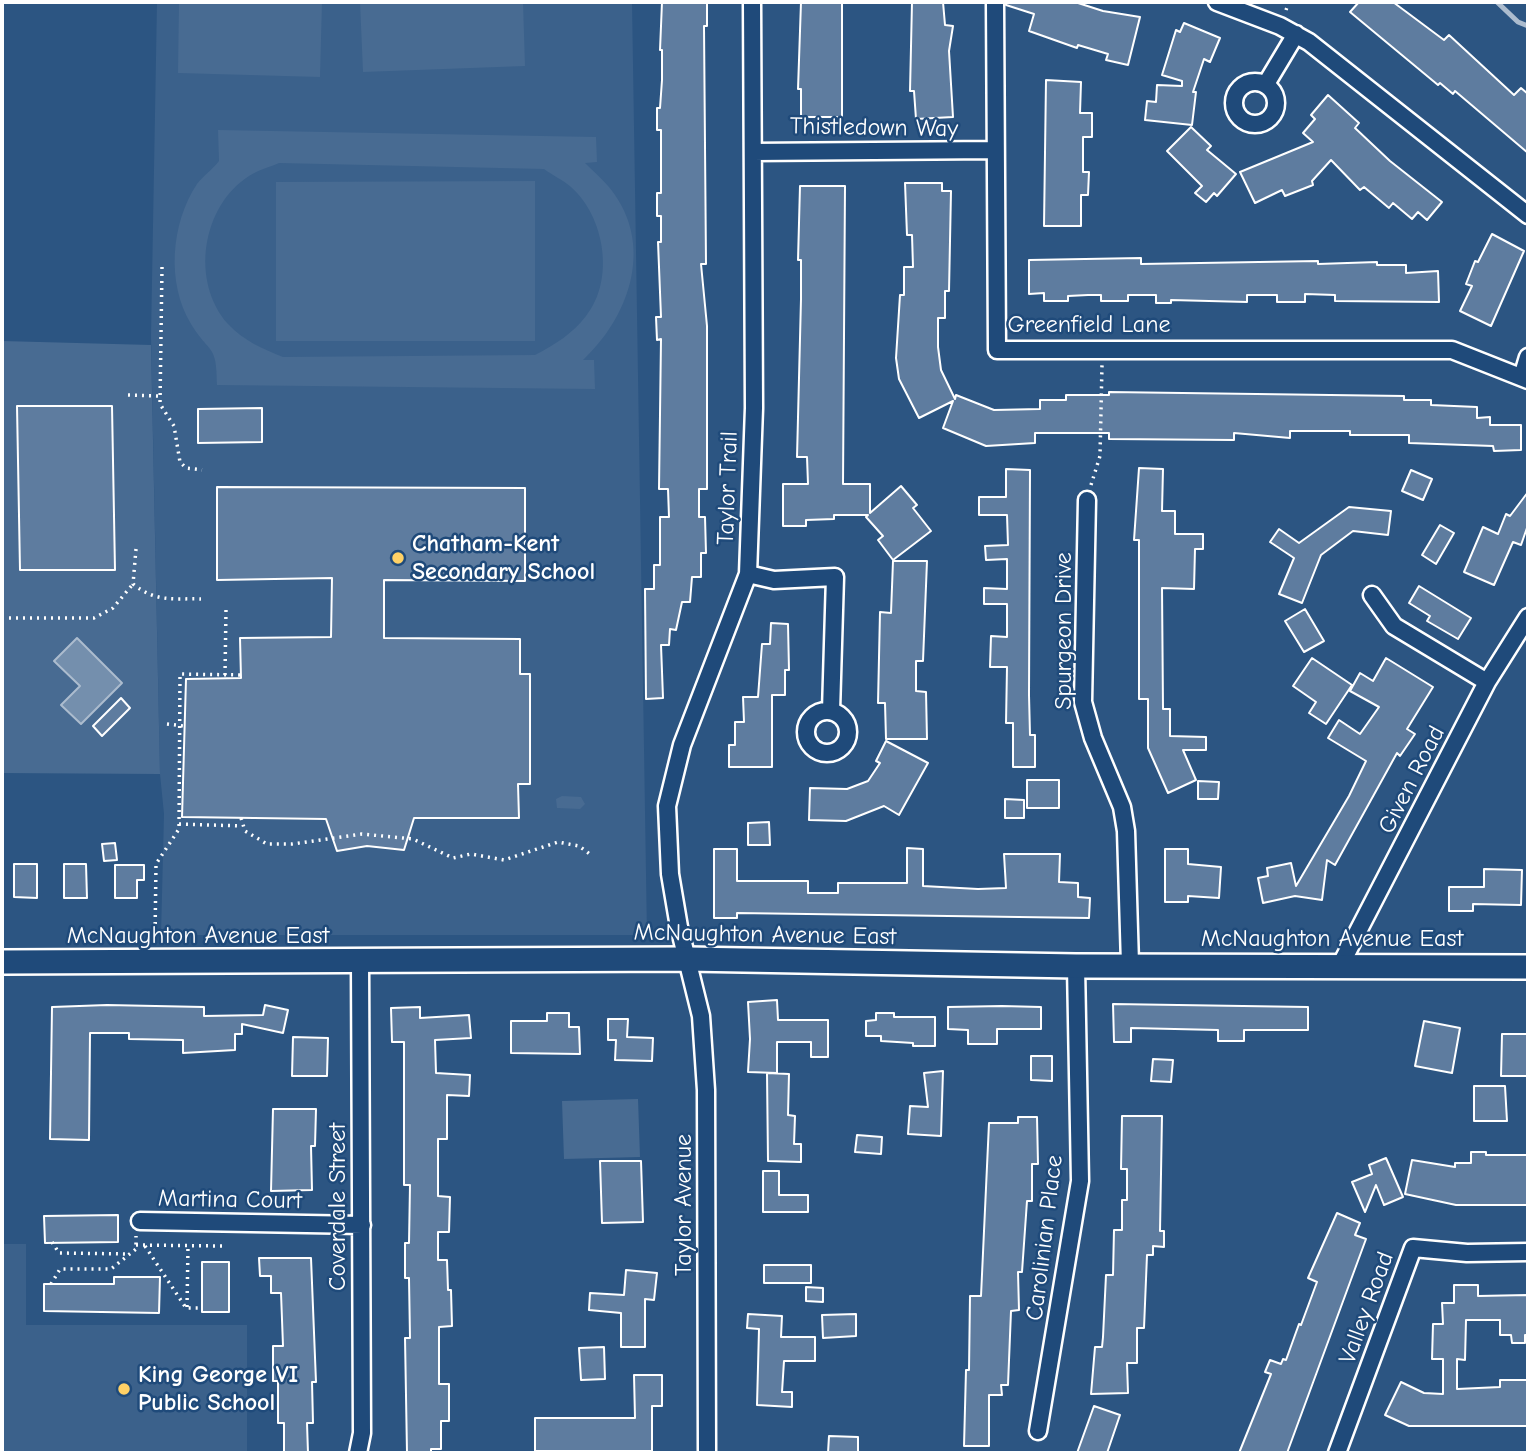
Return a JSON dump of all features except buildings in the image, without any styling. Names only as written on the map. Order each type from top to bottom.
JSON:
[{"type":"main road","name":"McNaughton Avenue East","points":[[2,962],[688,959],[1076,966],[1130,964],[1528,967]]},
{"type":"street","name":"Taylor Trail","points":[[688,959],[670,874],[667,806],[682,745],[748,574],[754,408],[752,2]]},
{"type":"street","name":"Greenfield Lane","points":[[995,2],[997,350],[1452,350],[1525,378],[1528,357]]},
{"type":"street","points":[[1217,2],[1296,34],[1528,215]]},
{"type":"street","points":[[1266,84],[1296,34]]},
{"type":"street","name":"Thistledown Way","points":[[753,152],[994,150]]},
{"type":"street","name":"Spurgeon Drive","points":[[1087,500],[1083,702],[1093,738],[1122,807],[1126,831],[1130,964]]},
{"type":"street","points":[[748,574],[774,580],[835,578],[831,711]]},
{"type":"street","points":[[1372,595],[1394,626],[1488,682]]},
{"type":"street","name":"Given Road","points":[[1340,966],[1488,682],[1528,617]]},
{"type":"street","name":"Taylor Avenue","points":[[688,959],[701,1016],[706,1090],[707,1453]]},
{"type":"street","name":"Coverdale Street","points":[[358,1453],[362,1433],[360,961]]},
{"type":"street","name":"Carolinian Place","points":[[1038,1431],[1080,1181],[1076,966]]},
{"type":"street","name":"Martina Court","points":[[140,1221],[362,1224]]},
{"type":"street","name":"Valley Road","points":[[1344,1451],[1413,1248],[1467,1253],[1528,1252]]},
{"type":"path","points":[[162,267],[160,404],[177,434],[180,461],[186,468],[202,470]]},
{"type":"path","points":[[1087,500],[1100,456],[1103,349]]},
{"type":"path","points":[[128,395],[159,396]]},
{"type":"path","points":[[2,618],[94,618],[113,608],[133,584],[136,549]]},
{"type":"path","points":[[133,584],[153,598],[201,598]]},
{"type":"path","points":[[225,675],[226,609]]},
{"type":"path","points":[[155,938],[156,864],[179,829],[180,674],[241,675]]},
{"type":"path","points":[[167,724],[184,726]]},
{"type":"path","points":[[241,817],[242,826],[255,839],[267,844],[292,845],[362,834],[413,839],[453,858],[471,854],[496,860],[512,859],[541,845],[558,842],[579,846],[591,855]]},
{"type":"path","points":[[179,824],[242,826]]},
{"type":"path","points":[[51,1284],[60,1269],[111,1269],[130,1254],[136,1245],[136,1227],[140,1227],[140,1221]]},
{"type":"path","points":[[51,1242],[60,1253],[130,1254]]},
{"type":"path","points":[[136,1245],[223,1246]]},
{"type":"path","points":[[145,1245],[187,1308]]},
{"type":"path","points":[[187,1308],[188,1246]]},
{"type":"path","points":[[187,1308],[200,1308]]},
{"type":"shaded area","name":"Chatham-Kent Secondary School","points":[[157,2],[632,2],[647,935],[161,935],[164,814],[160,774],[151,336]]},
{"type":"shaded area","points":[[179,2],[322,2],[320,77],[178,73]]},
{"type":"shaded area","points":[[360,2],[523,2],[525,66],[363,72]]},
{"type":"shaded area","points":[[218,130],[596,137],[597,162],[585,163],[612,191],[626,216],[632,238],[633,260],[623,304],[599,343],[583,360],[594,360],[595,389],[217,385],[214,355],[191,324],[183,308],[175,272],[175,253],[177,235],[188,200],[197,184],[219,161]],"holes":[[[279,163],[544,169],[571,187],[583,200],[598,232],[603,267],[601,285],[586,316],[563,338],[535,355],[283,357],[247,340],[228,324],[216,307],[206,266],[212,225],[233,189],[260,170]]]},
{"type":"shaded area","points":[[535,181],[535,341],[276,341],[276,182]]},
{"type":"shaded area","points":[[2,341],[151,345],[160,774],[2,773]]},
{"type":"shaded area","points":[[77,638],[122,683],[81,724],[61,705],[80,686],[54,661]]},
{"type":"shaded area","points":[[562,796],[581,797],[585,804],[580,809],[557,808],[556,799]]},
{"type":"shaded area","points":[[638,1099],[640,1157],[564,1159],[562,1101]]},
{"type":"shaded area","name":"King George VI Public School","points":[[2,1244],[26,1244],[26,1325],[247,1325],[247,1453],[2,1453]]},
{"type":"waterway","points":[[1497,2],[1518,22],[1528,26]]},
{"type":"place","name":"Chatham-Kent Secondary School","points":[[398,558]]},
{"type":"place","name":"King George VI Public School","points":[[124,1389]]}]
